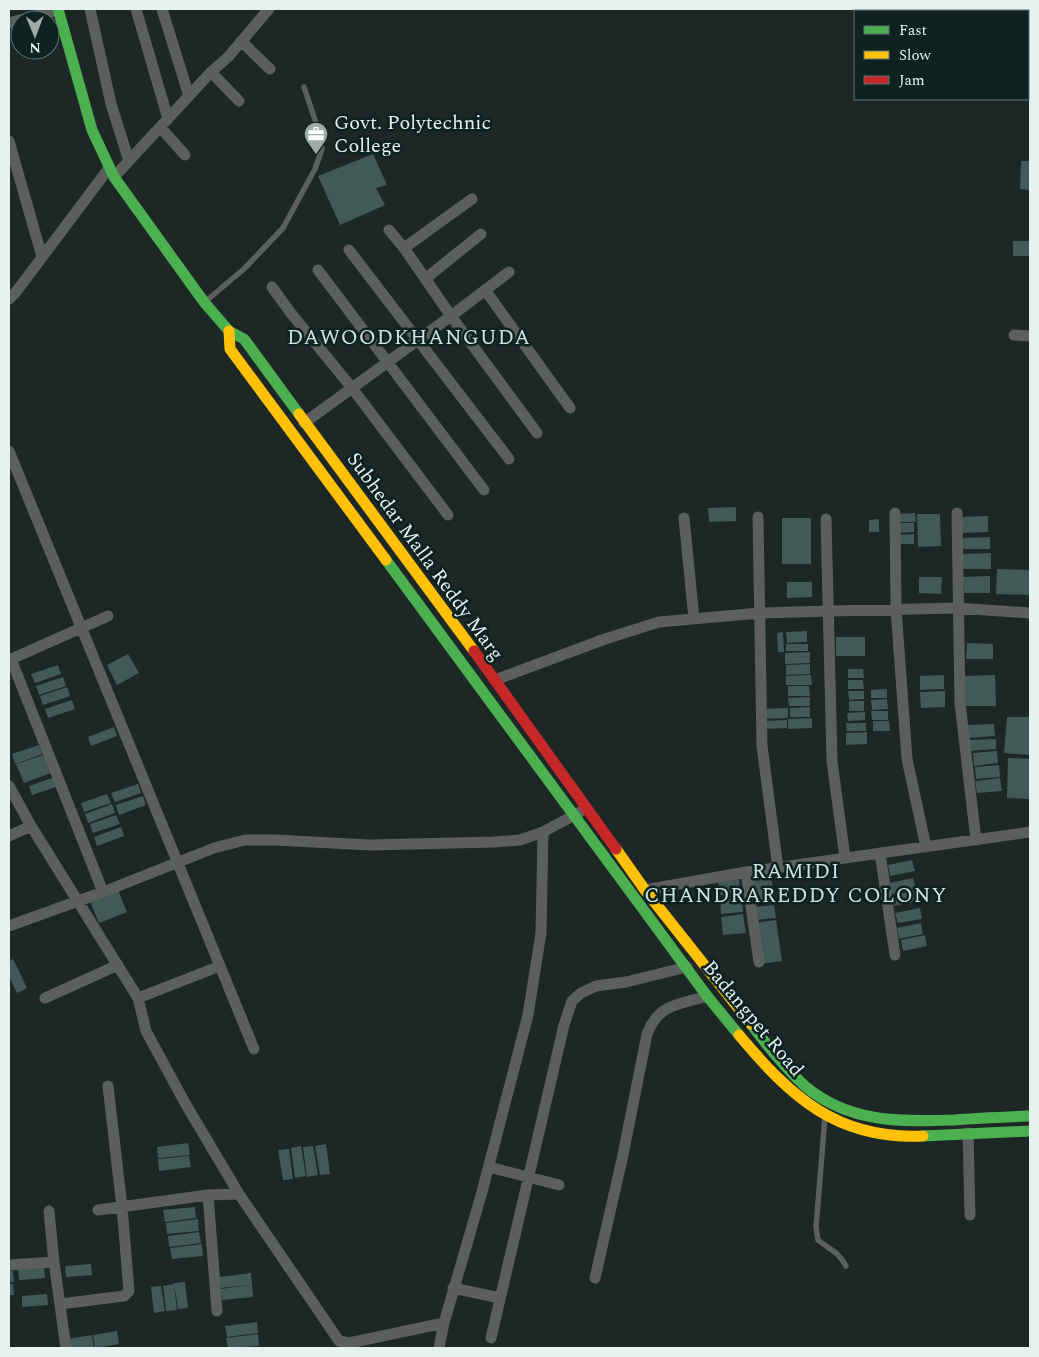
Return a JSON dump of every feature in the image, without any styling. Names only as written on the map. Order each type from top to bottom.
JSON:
[{"type":"main road","name":"Subhedar Malla Reddy Marg","points":[[58,9],[92,130],[111,172],[204,302],[229,331],[244,339],[495,680],[586,808]]},
{"type":"main road","name":"Subhedar Malla Reddy Marg","points":[[229,331],[230,349],[574,816]]},
{"type":"main road","name":"Badangpet Road","points":[[586,808],[645,890],[782,1064],[808,1088],[840,1108],[873,1118],[907,1122],[1030,1116]]},
{"type":"main road","name":"Badangpet Road","points":[[574,816],[707,996],[769,1070],[798,1097],[825,1115],[875,1134],[906,1137],[1030,1131]]},
{"type":"street","points":[[90,9],[111,104],[129,161]]},
{"type":"street","points":[[136,9],[164,123],[185,155]]},
{"type":"street","points":[[162,9],[189,96]]},
{"type":"street","points":[[9,299],[111,172],[129,161],[211,72],[228,57],[269,9]]},
{"type":"street","points":[[241,42],[270,69]]},
{"type":"street","points":[[211,72],[239,101]]},
{"type":"street","points":[[9,141],[42,257]]},
{"type":"street","points":[[404,248],[472,199]]},
{"type":"street","points":[[389,230],[404,248],[451,316],[537,433]]},
{"type":"street","points":[[425,278],[481,234]]},
{"type":"street","points":[[350,250],[509,459]]},
{"type":"street","points":[[318,270],[484,490]]},
{"type":"street","points":[[304,423],[509,272]]},
{"type":"street","points":[[272,287],[352,388],[448,515]]},
{"type":"street","points":[[485,290],[570,408]]},
{"type":"street","points":[[1014,335],[1030,336]]},
{"type":"street","points":[[9,451],[254,1049]]},
{"type":"street","points":[[895,513],[896,609],[907,759],[926,847]]},
{"type":"street","points":[[957,513],[960,703],[976,840]]},
{"type":"street","points":[[758,517],[762,746],[778,868]]},
{"type":"street","points":[[684,518],[694,619]]},
{"type":"street","points":[[826,519],[832,762],[845,858]]},
{"type":"street","points":[[495,680],[658,622],[760,614],[896,609],[957,608],[1030,613]]},
{"type":"street","points":[[103,892],[10,660],[108,616]]},
{"type":"street","points":[[9,786],[31,826],[138,998],[146,1031],[150,1039],[185,1103],[239,1194],[339,1341],[349,1343],[444,1324]]},
{"type":"street","points":[[9,926],[103,892],[214,848],[245,840],[370,845],[520,840],[543,832],[586,808]]},
{"type":"street","points":[[9,836],[31,826]]},
{"type":"street","points":[[440,1348],[453,1288],[512,1080],[534,985],[541,933],[543,832]]},
{"type":"street","points":[[645,890],[746,872],[1030,832]]},
{"type":"street","points":[[880,853],[895,955]]},
{"type":"street","points":[[746,872],[759,962]]},
{"type":"street","points":[[46,998],[118,965]]},
{"type":"street","points":[[138,998],[220,966]]},
{"type":"street","points":[[491,1338],[568,1011],[572,1002],[581,993],[596,986],[626,982],[687,967]]},
{"type":"street","points":[[595,1278],[623,1155],[647,1034],[652,1020],[663,1010],[707,996]]},
{"type":"street","points":[[60,1304],[124,1296],[129,1291],[122,1207],[108,1086]]},
{"type":"street","points":[[968,1133],[970,1214]]},
{"type":"street","points":[[488,1167],[558,1185]]},
{"type":"street","points":[[98,1210],[208,1195],[239,1194]]},
{"type":"street","points":[[208,1195],[217,1311]]},
{"type":"street","points":[[49,1211],[66,1348]]},
{"type":"street","points":[[9,1265],[54,1262]]},
{"type":"street","points":[[453,1288],[500,1298]]},
{"type":"lane","points":[[204,302],[245,268],[283,228],[315,169],[322,149],[319,132],[304,87]]},
{"type":"lane","points":[[825,1115],[816,1219],[817,1234],[818,1240],[837,1252],[846,1266]]},
{"type":"building","points":[[373,154],[387,185],[376,188],[385,205],[340,225],[318,176]]},
{"type":"building","points":[[1021,161],[1030,161],[1030,190],[1020,189]]},
{"type":"building","points":[[1013,241],[1030,241],[1030,256],[1013,256]]},
{"type":"building","points":[[736,507],[736,521],[709,522],[708,508]]},
{"type":"building","points":[[915,513],[916,522],[897,522],[897,514]]},
{"type":"building","points":[[917,514],[940,514],[941,546],[918,547]]},
{"type":"building","points":[[988,516],[988,532],[961,533],[961,517]]},
{"type":"building","points":[[782,518],[811,518],[811,564],[782,564]]},
{"type":"building","points":[[879,519],[879,532],[869,532],[869,520]]},
{"type":"building","points":[[897,523],[914,523],[914,532],[898,533]]},
{"type":"building","points":[[914,534],[914,544],[898,544],[898,535]]},
{"type":"building","points":[[990,537],[990,549],[963,549],[963,538]]},
{"type":"building","points":[[991,553],[991,569],[963,569],[963,554]]},
{"type":"building","points":[[997,569],[1030,570],[1030,595],[996,594]]},
{"type":"building","points":[[990,576],[990,593],[964,593],[963,577]]},
{"type":"building","points":[[919,577],[942,577],[941,594],[919,593]]},
{"type":"building","points":[[787,582],[812,582],[812,597],[787,598]]},
{"type":"building","points":[[807,631],[807,642],[787,643],[786,632]]},
{"type":"building","points":[[783,632],[784,652],[778,652],[777,633]]},
{"type":"building","points":[[836,637],[865,637],[865,656],[836,656]]},
{"type":"building","points":[[967,643],[993,644],[993,659],[966,659]]},
{"type":"building","points":[[786,644],[808,644],[808,651],[786,651]]},
{"type":"building","points":[[810,652],[810,663],[785,664],[785,653]]},
{"type":"building","points":[[128,654],[139,673],[117,685],[107,665]]},
{"type":"building","points":[[810,664],[810,674],[786,675],[786,665]]},
{"type":"building","points":[[58,665],[61,674],[35,683],[31,674]]},
{"type":"building","points":[[848,669],[863,669],[864,678],[848,678]]},
{"type":"building","points":[[811,675],[812,685],[786,685],[786,676]]},
{"type":"building","points":[[944,675],[944,689],[920,690],[920,676]]},
{"type":"building","points":[[995,675],[996,706],[965,706],[965,676]]},
{"type":"building","points":[[63,677],[66,686],[39,695],[36,686]]},
{"type":"building","points":[[848,680],[863,680],[864,689],[848,689]]},
{"type":"building","points":[[788,686],[809,686],[810,696],[788,696]]},
{"type":"building","points":[[67,687],[70,696],[43,705],[40,696]]},
{"type":"building","points":[[887,689],[887,698],[871,698],[871,690]]},
{"type":"building","points":[[848,691],[864,691],[864,699],[849,700]]},
{"type":"building","points":[[945,691],[945,707],[921,708],[920,692]]},
{"type":"building","points":[[810,697],[810,706],[789,706],[788,698]]},
{"type":"building","points":[[887,699],[888,709],[872,710],[871,700]]},
{"type":"building","points":[[72,700],[75,709],[48,718],[45,709]]},
{"type":"building","points":[[849,701],[864,701],[864,711],[849,711]]},
{"type":"building","points":[[810,707],[810,717],[790,717],[790,708]]},
{"type":"building","points":[[788,708],[788,718],[763,719],[763,709]]},
{"type":"building","points":[[871,711],[888,711],[888,720],[872,720]]},
{"type":"building","points":[[865,712],[865,720],[848,721],[847,713]]},
{"type":"building","points":[[1007,717],[1030,717],[1030,755],[1004,753]]},
{"type":"building","points":[[812,718],[812,728],[788,729],[788,719]]},
{"type":"building","points":[[787,720],[787,728],[763,729],[763,721]]},
{"type":"building","points":[[873,721],[889,721],[890,731],[873,731]]},
{"type":"building","points":[[846,723],[866,723],[866,731],[847,731]]},
{"type":"building","points":[[994,724],[995,736],[969,738],[968,725]]},
{"type":"building","points":[[114,727],[117,736],[91,746],[88,737]]},
{"type":"building","points":[[867,732],[867,744],[846,745],[846,733]]},
{"type":"building","points":[[996,739],[996,749],[968,751],[968,740]]},
{"type":"building","points":[[39,745],[42,754],[15,764],[12,754]]},
{"type":"building","points":[[997,751],[998,763],[974,766],[973,753]]},
{"type":"building","points":[[43,755],[51,773],[24,783],[16,764]]},
{"type":"building","points":[[1008,758],[1030,759],[1030,799],[1007,798]]},
{"type":"building","points":[[999,765],[1000,777],[976,779],[975,767]]},
{"type":"building","points":[[55,777],[59,786],[32,795],[29,786]]},
{"type":"building","points":[[1000,778],[1002,791],[977,793],[975,781]]},
{"type":"building","points":[[138,784],[141,793],[115,802],[111,793]]},
{"type":"building","points":[[107,794],[111,803],[84,812],[81,803]]},
{"type":"building","points":[[143,796],[146,805],[119,815],[116,805]]},
{"type":"building","points":[[112,804],[115,813],[88,823],[85,814]]},
{"type":"building","points":[[116,815],[120,824],[93,833],[90,824]]},
{"type":"building","points":[[121,827],[124,836],[97,846],[94,837]]},
{"type":"building","points":[[912,860],[915,871],[890,876],[888,865]]},
{"type":"building","points":[[770,870],[775,901],[752,905],[748,874]]},
{"type":"building","points":[[913,878],[916,889],[891,894],[889,883]]},
{"type":"building","points":[[739,879],[740,894],[719,895],[718,880]]},
{"type":"building","points":[[118,890],[127,912],[99,923],[90,901]]},
{"type":"building","points":[[916,890],[919,901],[894,906],[892,896]]},
{"type":"building","points":[[742,898],[743,912],[721,914],[720,900]]},
{"type":"building","points":[[774,905],[776,918],[755,920],[754,907]]},
{"type":"building","points":[[920,908],[922,919],[898,923],[895,913]]},
{"type":"building","points":[[743,914],[746,933],[723,935],[721,917]]},
{"type":"building","points":[[776,920],[782,961],[760,964],[754,923]]},
{"type":"building","points":[[921,923],[923,934],[899,939],[897,928]]},
{"type":"building","points":[[925,935],[927,946],[903,951],[901,940]]},
{"type":"building","points":[[13,959],[27,988],[17,993],[9,976],[9,961]]},
{"type":"building","points":[[188,1143],[190,1155],[158,1158],[157,1147]]},
{"type":"building","points":[[326,1144],[330,1174],[320,1175],[315,1146]]},
{"type":"building","points":[[301,1146],[306,1176],[295,1178],[291,1148]]},
{"type":"building","points":[[313,1146],[318,1175],[307,1177],[303,1147]]},
{"type":"building","points":[[289,1149],[293,1179],[283,1180],[278,1150]]},
{"type":"building","points":[[189,1156],[191,1167],[159,1171],[158,1159]]},
{"type":"building","points":[[195,1207],[196,1218],[165,1222],[163,1210]]},
{"type":"building","points":[[198,1219],[199,1231],[167,1234],[166,1223]]},
{"type":"building","points":[[199,1232],[201,1243],[169,1247],[168,1236]]},
{"type":"building","points":[[202,1244],[203,1256],[172,1259],[170,1248]]},
{"type":"building","points":[[91,1264],[92,1275],[66,1277],[65,1266]]},
{"type":"building","points":[[44,1267],[45,1278],[19,1280],[18,1268]]},
{"type":"building","points":[[9,1271],[13,1271],[14,1282],[9,1282]]},
{"type":"building","points":[[251,1273],[252,1285],[221,1288],[219,1277]]},
{"type":"building","points":[[185,1282],[188,1308],[178,1309],[174,1283]]},
{"type":"building","points":[[9,1284],[13,1284],[14,1295],[9,1295]]},
{"type":"building","points":[[174,1284],[177,1310],[166,1311],[163,1286]]},
{"type":"building","points":[[252,1285],[253,1297],[222,1300],[220,1289]]},
{"type":"building","points":[[161,1286],[165,1311],[154,1313],[151,1287]]},
{"type":"building","points":[[47,1294],[48,1305],[22,1307],[22,1296]]},
{"type":"building","points":[[257,1322],[258,1333],[227,1337],[225,1326]]},
{"type":"building","points":[[117,1331],[119,1344],[95,1348],[93,1335]]},
{"type":"building","points":[[258,1334],[259,1346],[228,1348],[226,1338]]},
{"type":"building","points":[[92,1335],[94,1348],[70,1348],[68,1339]]},
{"type":"traffic: fast","points":[[58,9],[92,130],[114,177],[204,302],[229,331],[244,339],[299,414]]},
{"type":"traffic: fast","points":[[386,560],[707,996],[739,1035]]},
{"type":"traffic: fast","points":[[751,1024],[777,1057],[806,1087],[840,1108],[858,1114],[877,1118],[915,1121],[1030,1116]]},
{"type":"traffic: fast","points":[[923,1136],[1030,1131]]},
{"type":"traffic: slow","points":[[229,331],[230,349],[386,560]]},
{"type":"traffic: slow","points":[[299,414],[474,651]]},
{"type":"traffic: slow","points":[[616,849],[645,890],[751,1024]]},
{"type":"traffic: slow","points":[[739,1035],[778,1078],[818,1110],[841,1122],[865,1131],[893,1135],[923,1136]]},
{"type":"traffic: jam","points":[[474,651],[616,849]]},
{"type":"place","name":"Govt. Polytechnic College","points":[[316,155]]},
{"type":"district","name":"DAWOODKHANGUDA","points":[[409,337]]},
{"type":"district","name":"RAMIDI CHANDRAREDDY COLONY","points":[[796,883]]}]
